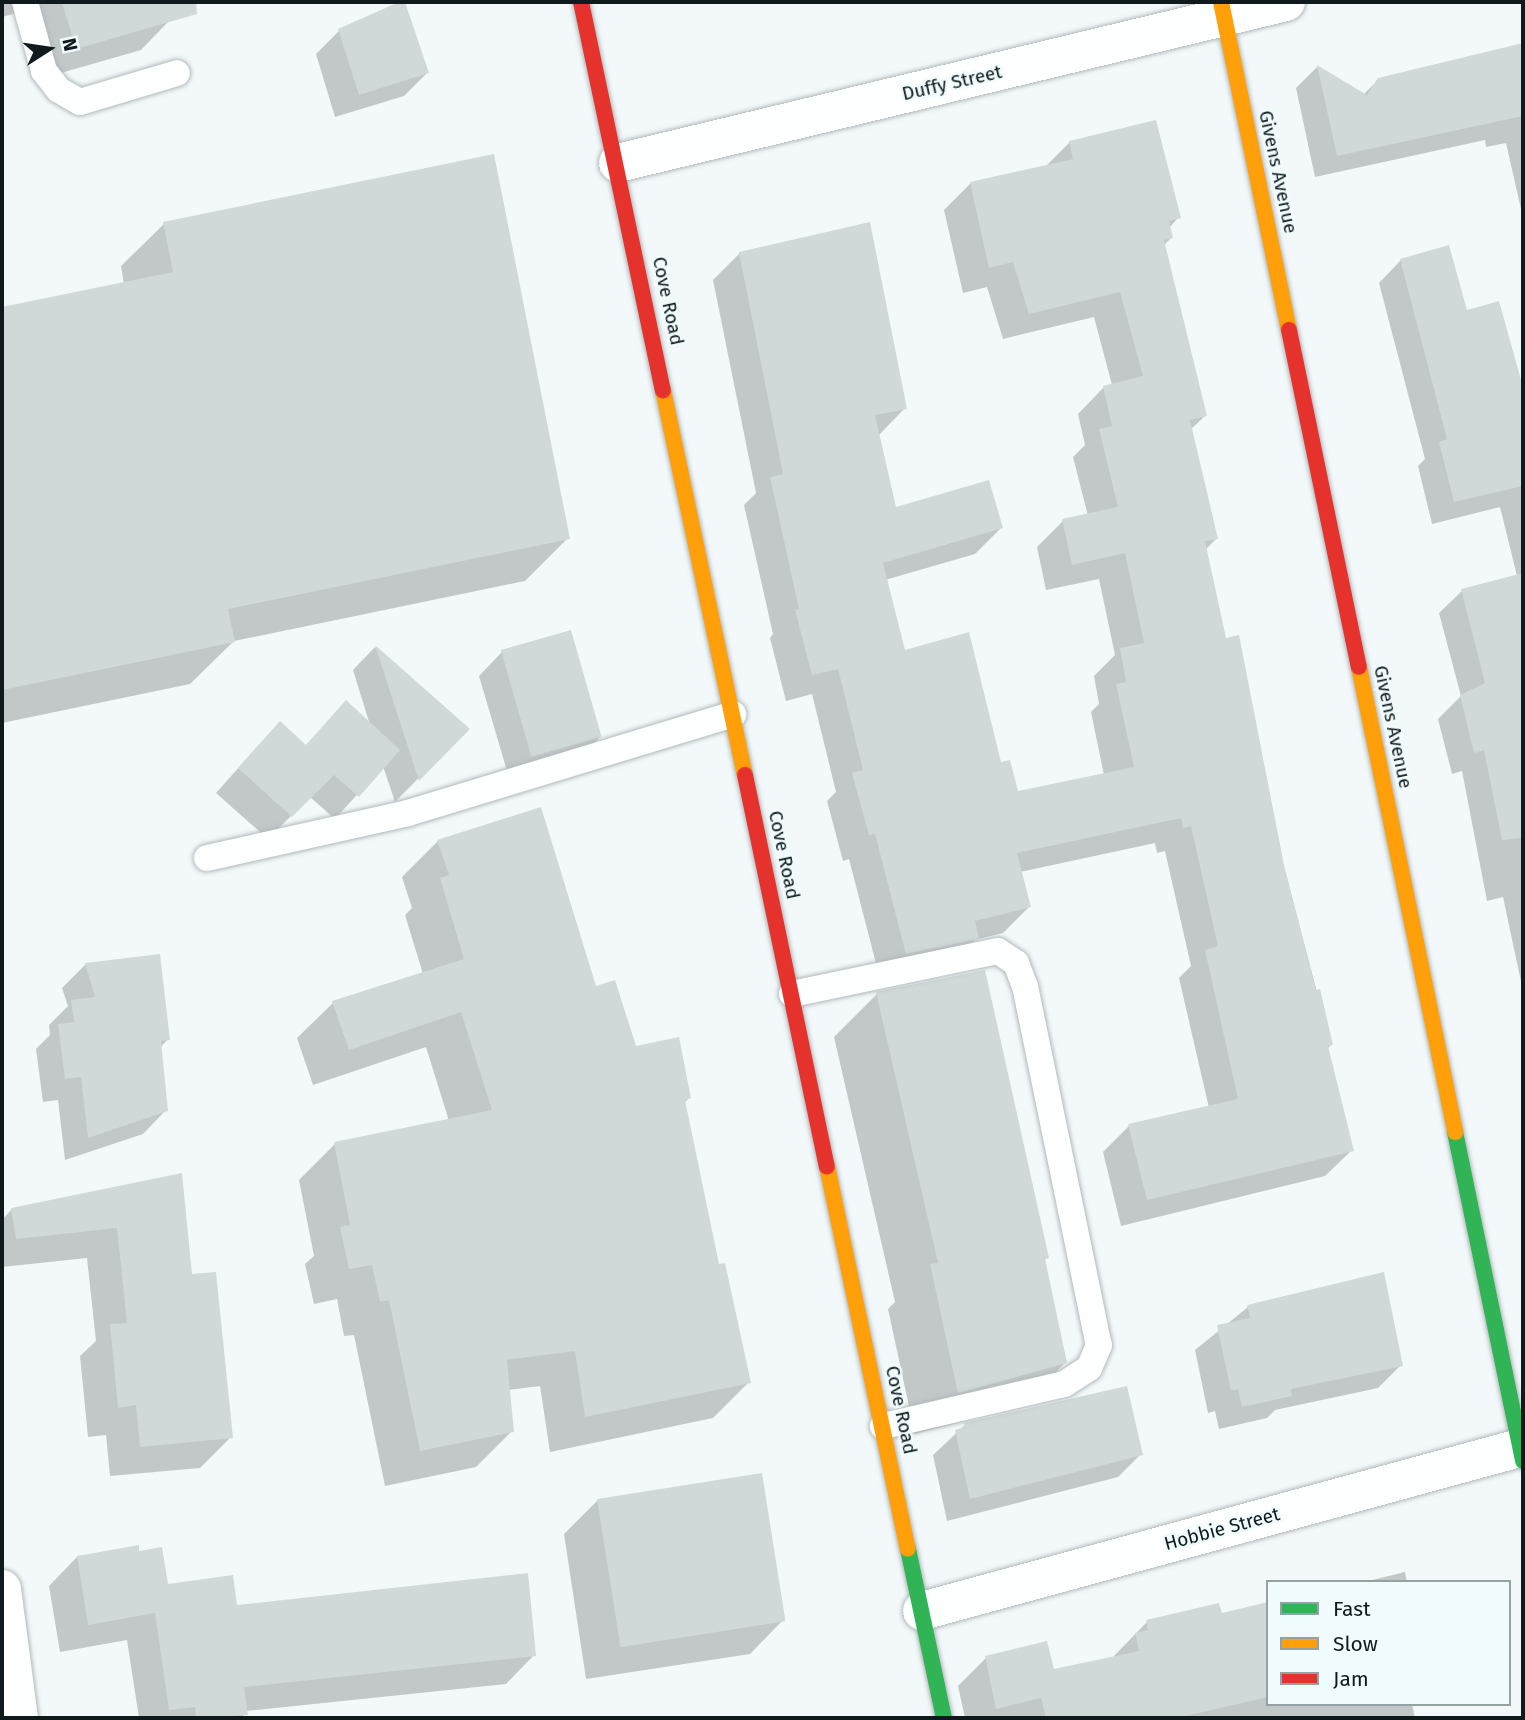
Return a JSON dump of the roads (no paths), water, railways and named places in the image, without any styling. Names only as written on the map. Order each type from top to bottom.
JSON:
[{"type":"main road","name":"Cove Road","points":[[582,2],[944,1718]]},
{"type":"main road","name":"Givens Avenue","points":[[1223,10],[1522,1452]]},
{"type":"street","name":"Duffy Street","points":[[618,163],[1223,10],[1286,2]]},
{"type":"street","name":"Hobbie Street","points":[[922,1611],[1522,1452]]},
{"type":"street","points":[[2,1590],[19,1718]]},
{"type":"lane","points":[[25,2],[44,71],[59,90],[80,102],[177,73]]},
{"type":"lane","points":[[207,858],[408,813],[733,714]]},
{"type":"lane","points":[[792,994],[998,951],[1016,963],[1025,986],[1099,1345],[1089,1368],[1064,1384],[883,1426]]}]
